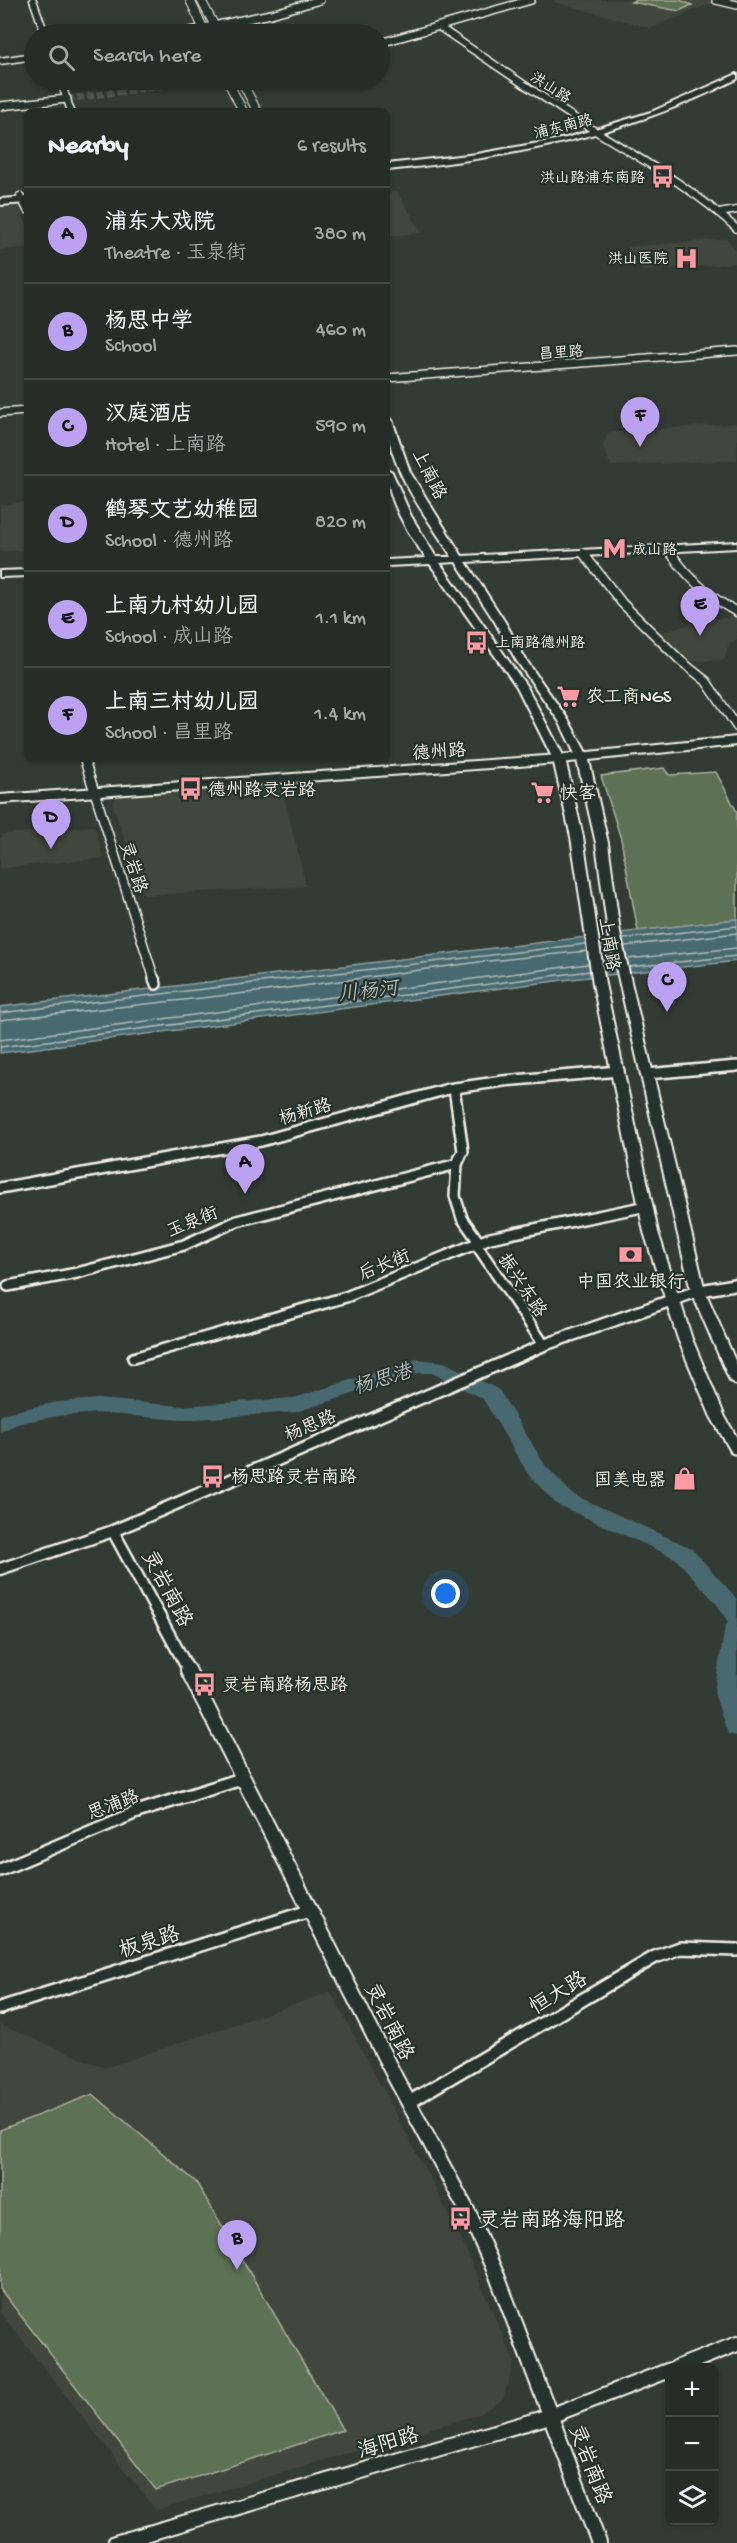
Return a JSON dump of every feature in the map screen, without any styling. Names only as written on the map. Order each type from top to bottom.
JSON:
[{"type":"main road","points":[[190,0],[201,24]]},
{"type":"main road","points":[[201,0],[213,24]]},
{"type":"main road","name":"浦东南路","points":[[390,167],[496,155],[601,134],[689,100],[737,76]]},
{"type":"main road","name":"浦东南路","points":[[390,174],[536,152],[666,116],[737,83]]},
{"type":"main road","points":[[232,90],[241,108]]},
{"type":"main road","points":[[246,90],[255,108]]},
{"type":"main road","points":[[0,197],[24,198]]},
{"type":"main road","points":[[0,202],[24,198]]},
{"type":"main road","name":"上南路","points":[[390,429],[405,472],[521,660],[564,721],[582,756],[602,843],[614,933],[698,1291],[737,1381]]},
{"type":"main road","name":"上南路","points":[[390,479],[406,516],[431,557],[522,687],[559,759],[577,837],[598,984],[619,1071],[651,1232],[671,1299],[718,1417],[737,1450]]},
{"type":"main road","points":[[458,556],[737,537]]},
{"type":"main road","points":[[390,556],[583,553],[737,545]]},
{"type":"main road","points":[[390,563],[431,557]]},
{"type":"main road","points":[[0,574],[24,573]]},
{"type":"main road","points":[[0,581],[24,580]]},
{"type":"street","points":[[33,0],[41,24]]},
{"type":"street","points":[[224,24],[320,0]]},
{"type":"street","points":[[390,39],[531,0]]},
{"type":"street","points":[[716,0],[737,5]]},
{"type":"street","name":"洪山路","points":[[439,27],[601,134],[643,158],[719,213],[737,229]]},
{"type":"street","points":[[0,60],[24,57]]},
{"type":"street","points":[[64,90],[70,108]]},
{"type":"street","points":[[0,106],[67,99]]},
{"type":"street","points":[[719,213],[737,210]]},
{"type":"street","name":"昌里路","points":[[390,378],[737,351]]},
{"type":"street","points":[[0,413],[24,411]]},
{"type":"street","points":[[668,549],[692,580],[737,612]]},
{"type":"street","points":[[583,553],[622,603],[681,661],[706,681],[737,728]]},
{"type":"street","name":"德州路","points":[[0,799],[559,759],[737,741]]},
{"type":"street","name":"灵岩路","points":[[85,762],[156,984]]},
{"type":"street","points":[[648,1074],[737,1066]]},
{"type":"street","name":"杨新路","points":[[0,1188],[240,1145],[454,1088],[510,1080],[619,1071]]},
{"type":"street","name":"振兴东路","points":[[454,1088],[463,1151],[457,1164],[455,1196],[457,1207],[544,1345]]},
{"type":"street","name":"玉泉街","points":[[8,1286],[77,1273],[184,1245],[237,1221],[457,1164]]},
{"type":"street","name":"后长街","points":[[133,1358],[346,1297],[498,1236],[647,1206]]},
{"type":"street","name":"杨思路","points":[[0,1569],[113,1531],[544,1345],[671,1299],[698,1291],[737,1284]]},
{"type":"street","name":"灵岩南路","points":[[113,1531],[196,1685],[309,1911],[471,2218],[497,2276],[600,2543]]},
{"type":"street","name":"思浦路","points":[[0,1870],[137,1812],[242,1779]]},
{"type":"street","name":"板泉路","points":[[0,2008],[309,1911]]},
{"type":"street","name":"恒大路","points":[[408,2102],[655,1957],[680,1948],[737,1950]]},
{"type":"street","points":[[687,2363],[737,2344]]},
{"type":"street","name":"海阳路","points":[[115,2543],[550,2416],[665,2372]]},
{"type":"shaded area","points":[[707,0],[714,2],[651,28],[552,1]]},
{"type":"shaded area","points":[[397,192],[422,233],[390,236],[390,193]]},
{"type":"shaded area","points":[[19,206],[24,218],[24,248],[0,250],[0,208]]},
{"type":"shaded area","name":"洪山医院","points":[[727,239],[737,253],[737,263],[643,271],[627,247]]},
{"type":"shaded area","points":[[737,423],[737,460],[611,466],[603,446],[608,433]]},
{"type":"shaded area","points":[[24,502],[24,550],[0,552],[0,505]]},
{"type":"shaded area","points":[[737,617],[737,639],[729,643],[724,660],[687,661],[660,633],[706,620]]},
{"type":"shaded area","points":[[281,785],[306,886],[144,895],[113,805],[116,797]]},
{"type":"shaded area","points":[[94,826],[104,858],[0,868],[0,840],[3,834]]},
{"type":"shaded area","points":[[331,1992],[456,2228],[514,2362],[503,2399],[479,2414],[156,2510],[0,2312],[0,2025],[105,2068]]},
{"type":"green space","points":[[635,0],[680,0],[692,5],[679,11],[631,2]]},
{"type":"green space","points":[[664,768],[669,775],[716,772],[737,812],[737,919],[638,931],[621,839],[601,776]]},
{"type":"green space","points":[[93,2094],[196,2182],[343,2430],[156,2490],[0,2289],[0,2130]]},
{"type":"water","name":"川杨河","points":[[737,919],[737,961],[571,979],[0,1053],[0,1007]]},
{"type":"waterway","name":"杨思港","points":[[0,1425],[13,1418],[58,1409],[98,1406],[181,1413],[296,1405],[417,1366],[436,1367],[491,1395],[536,1469],[564,1499],[683,1553],[724,1598],[737,1618]]},
{"type":"waterway","name":"杨思港","points":[[737,1627],[726,1693],[737,1728]]},
{"type":"tunnel","points":[[67,99],[132,90]]},
{"type":"place","name":"洪山路浦东南路","points":[[663,177]]},
{"type":"place","name":"洪山医院","points":[[686,258]]},
{"type":"place","name":"上南三村幼儿园","points":[[640,447]]},
{"type":"place","name":"成山路","points":[[614,549]]},
{"type":"place","name":"上南九村幼儿园","points":[[700,636]]},
{"type":"place","name":"上南路德州路","points":[[477,642]]},
{"type":"place","name":"农工商NGS","points":[[568,696]]},
{"type":"place","name":"德州路灵岩路","points":[[190,789]]},
{"type":"place","name":"快客","points":[[542,792]]},
{"type":"place","name":"鹤琴文艺幼稚园","points":[[51,849]]},
{"type":"place","name":"汉庭酒店","points":[[667,1012]]},
{"type":"place","name":"浦东大戏院","points":[[245,1194]]},
{"type":"place","name":"中国农业银行","points":[[631,1255]]},
{"type":"place","name":"杨思路灵岩南路","points":[[213,1476]]},
{"type":"place","name":"国美电器","points":[[684,1479]]},
{"type":"place","name":"灵岩南路杨思路","points":[[204,1684]]},
{"type":"place","name":"灵岩南路海阳路","points":[[460,2219]]},
{"type":"place","name":"杨思中学","points":[[237,2270]]}]
